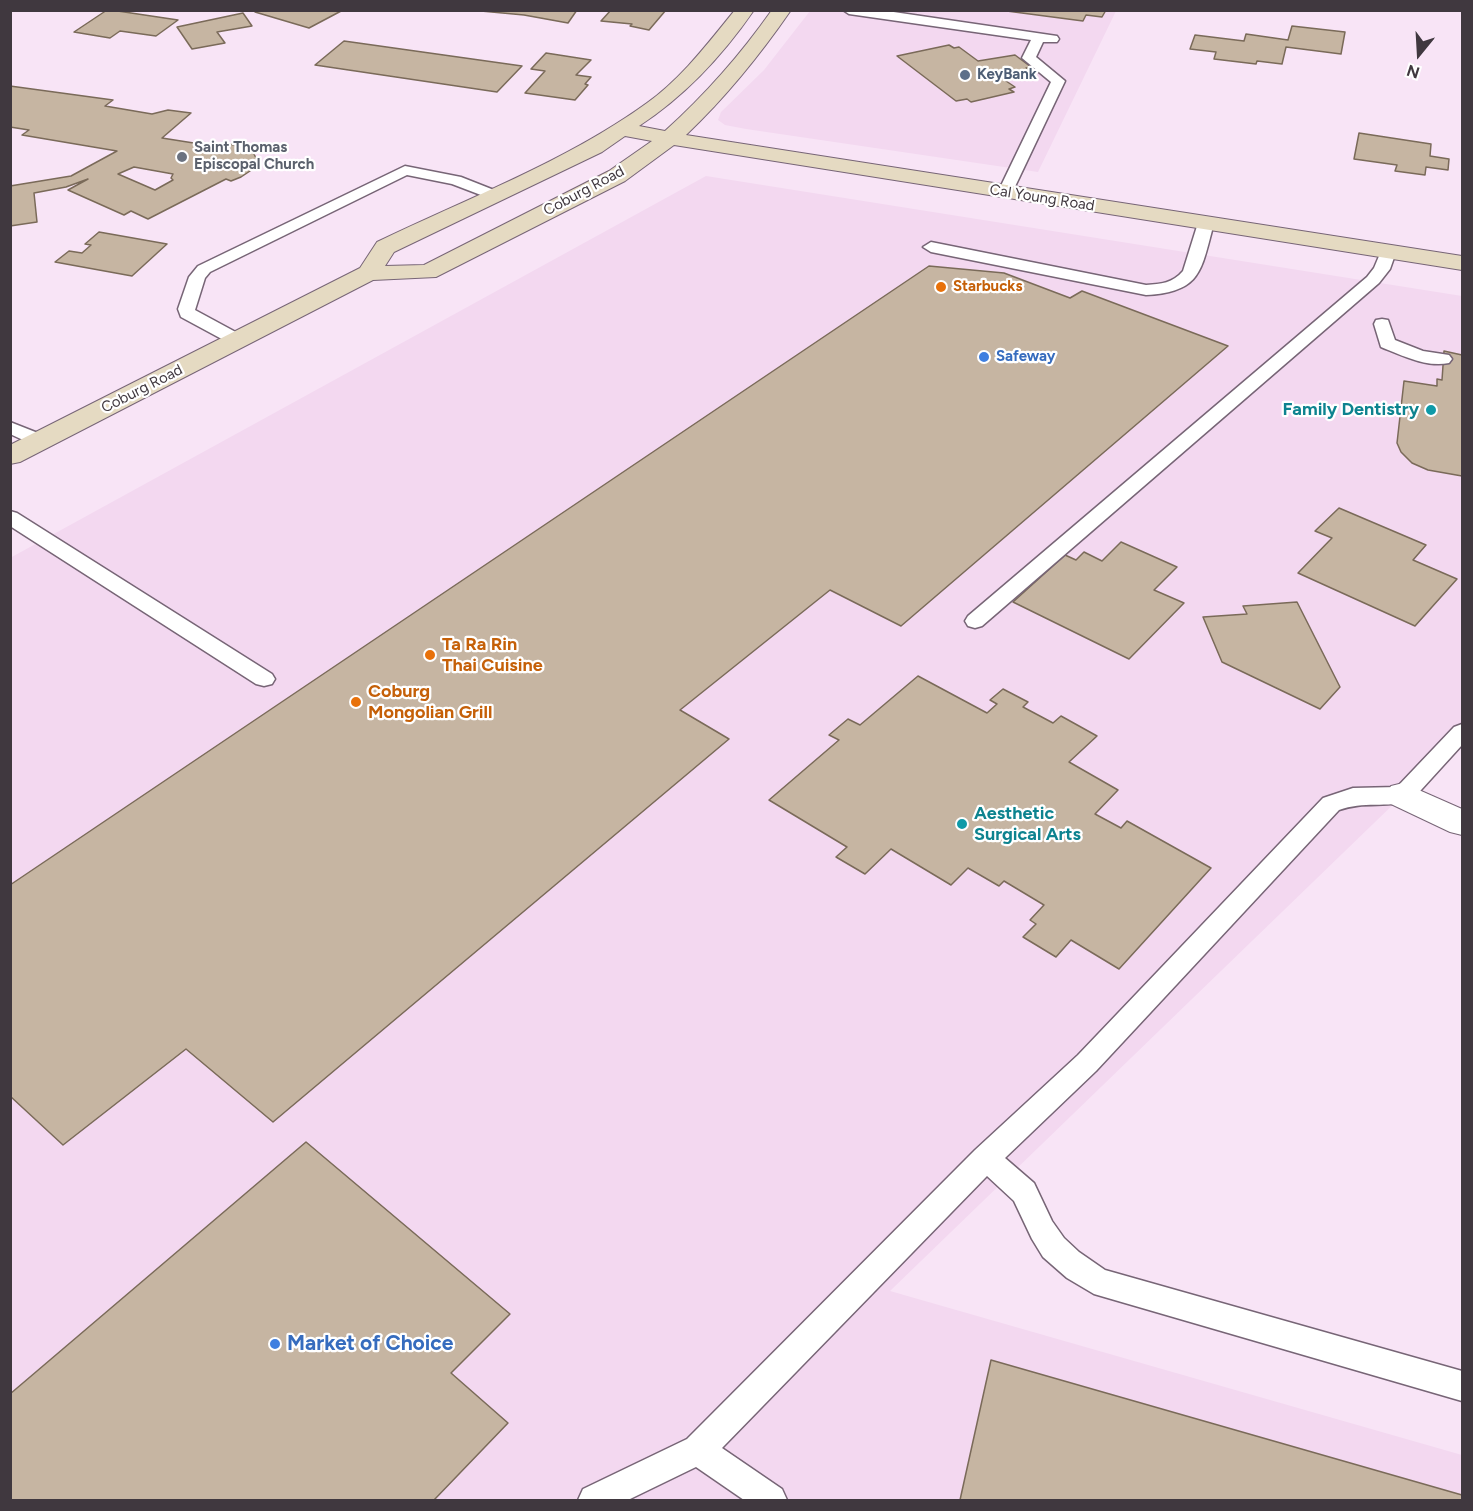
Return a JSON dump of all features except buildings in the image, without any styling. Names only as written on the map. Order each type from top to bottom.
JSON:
[{"type":"main road","name":"Coburg Road","points":[[369,273],[385,247],[594,147],[656,106],[698,68],[745,10]]},
{"type":"main road","name":"Coburg Road","points":[[10,456],[369,273],[428,272],[617,176],[669,139],[705,104],[760,41],[782,10]]},
{"type":"main road","name":"Cal Young Road","points":[[621,129],[669,139],[1462,263]]},
{"type":"street","points":[[1404,795],[1462,823]]},
{"type":"lane","points":[[849,10],[1046,38],[1029,58],[1058,81],[1006,192]]},
{"type":"lane","points":[[237,340],[187,313],[186,309],[196,277],[204,269],[405,170],[456,180],[494,195]]},
{"type":"lane","points":[[931,247],[1146,290],[1158,290],[1177,286],[1190,276],[1206,223]]},
{"type":"lane","points":[[975,621],[1373,280],[1382,269],[1388,252]]},
{"type":"lane","points":[[1382,324],[1387,343],[1420,356],[1443,359]]},
{"type":"lane","points":[[10,427],[41,441]]},
{"type":"lane","points":[[10,517],[264,679]]},
{"type":"lane","points":[[594,1500],[698,1450],[986,1159],[1087,1063],[1331,804],[1353,796],[1404,795],[1462,732]]},
{"type":"lane","points":[[986,1159],[1014,1181],[1025,1194],[1042,1231],[1060,1255],[1085,1274],[1104,1284],[1462,1386]]},
{"type":"lane","points":[[698,1450],[771,1500]]},
{"type":"shaded area","points":[[810,11],[1116,11],[1038,172],[746,129],[725,125],[718,120],[721,112],[764,70]]},
{"type":"shaded area","points":[[706,176],[1462,296],[1462,732],[1403,795],[890,1291],[1462,1455],[1462,1500],[11,1500],[10,558]]},
{"type":"place","name":"KeyBank","points":[[965,75]]},
{"type":"place","name":"Saint Thomas Episcopal Church","points":[[182,157]]},
{"type":"place","name":"Starbucks","points":[[941,287]]},
{"type":"place","name":"Safeway","points":[[984,357]]},
{"type":"place","name":"Family Dentistry","points":[[1431,410]]},
{"type":"place","name":"Ta Ra Rin Thai Cuisine","points":[[430,655]]},
{"type":"place","name":"Coburg Mongolian Grill","points":[[356,702]]},
{"type":"place","name":"Aesthetic Surgical Arts","points":[[962,824]]},
{"type":"place","name":"Market of Choice","points":[[275,1344]]}]
